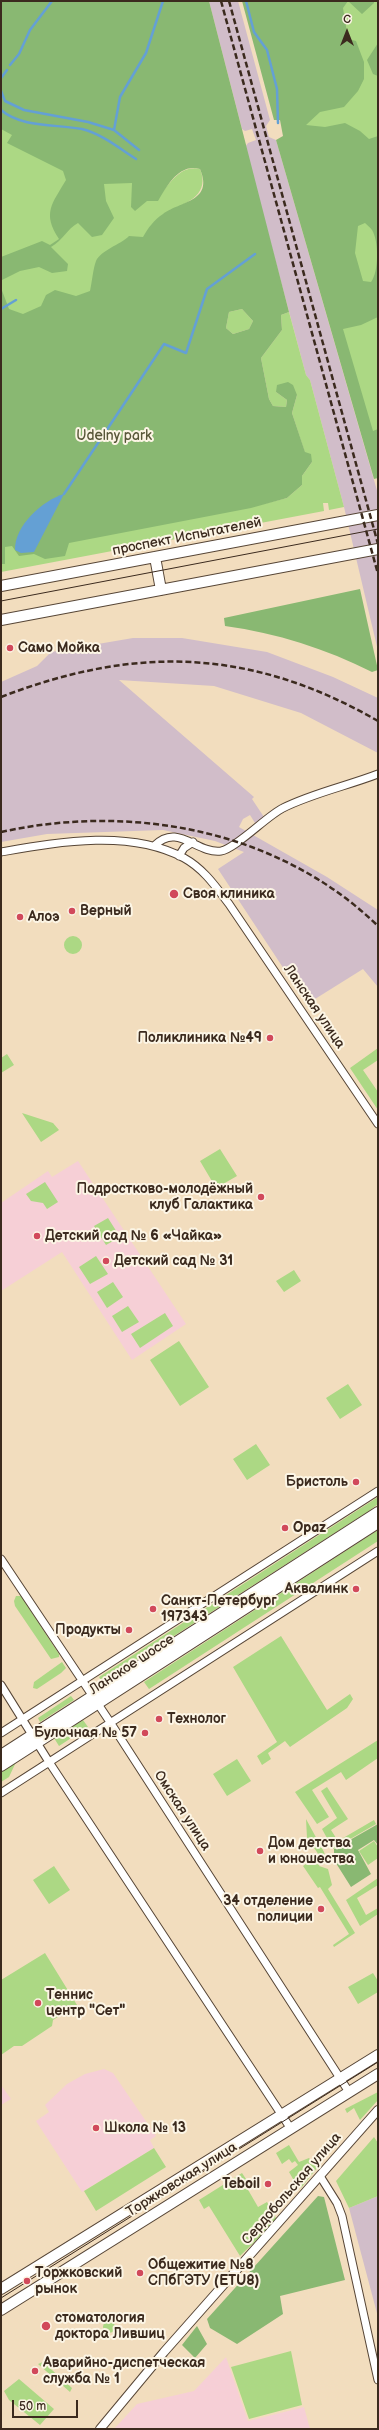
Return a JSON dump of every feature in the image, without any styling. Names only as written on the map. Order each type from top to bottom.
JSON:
[{"type":"main road","name":"проспект Испытателей","points":[[1,586],[378,515]]},
{"type":"main road","points":[[1,620],[378,549]]},
{"type":"main road","points":[[155,557],[161,590]]},
{"type":"main road","name":"Ланское шоссе","points":[[95,1700],[378,1512]]},
{"type":"main road","name":"Ланское шоссе","points":[[1,1766],[34,1739],[378,1523]]},
{"type":"main road","name":"Ланское шоссе","points":[[1,1755],[34,1739]]},
{"type":"main road","name":"Торжковская улица","points":[[1,2289],[378,2055]]},
{"type":"main road","name":"Торжковская улица","points":[[1,2310],[378,2074]]},
{"type":"street","points":[[1,852],[48,844],[94,842],[154,846],[166,838],[176,837],[193,842],[209,850],[223,851],[283,808],[378,774]]},
{"type":"street","points":[[179,856],[184,848],[193,842]]},
{"type":"street","name":"Ланская улица","points":[[154,846],[179,856],[209,877],[229,904],[378,1124]]},
{"type":"street","points":[[1,1734],[378,1490]]},
{"type":"street","points":[[1,1793],[378,1551]]},
{"type":"street","name":"Омская улица","points":[[1,1559],[110,1722],[349,2092]]},
{"type":"street","points":[[1,1685],[49,1762],[291,2129]]},
{"type":"street","name":"Сердобольская улица","points":[[100,2429],[378,2110]]},
{"type":"street","points":[[320,2176],[337,2203],[342,2216],[378,2380]]},
{"type":"shaded area","points":[[209,1],[238,1],[270,120],[266,126],[269,137],[276,140],[378,494],[378,651],[344,507],[310,380],[306,375],[245,147],[248,143],[256,140],[252,129],[245,131],[242,129]]},
{"type":"shaded area","points":[[133,638],[182,638],[267,652],[333,677],[378,698],[378,753],[301,713],[214,686],[119,680],[254,797],[252,799],[264,817],[255,823],[250,815],[243,819],[239,827],[327,877],[378,910],[378,987],[363,969],[307,1004],[218,869],[244,852],[215,841],[163,830],[47,834],[1,842],[1,682],[37,666],[51,652]]},
{"type":"shaded area","name":"Детский сад № 31","points":[[78,1161],[186,1324],[132,1360],[62,1252],[1,1291],[1,1203],[48,1171],[52,1177]]},
{"type":"shaded area","name":"Школа № 13","points":[[104,2069],[113,2073],[156,2136],[150,2140],[154,2148],[82,2192],[36,2121],[49,2112],[45,2105],[67,2084],[85,2074]]},
{"type":"shaded area","points":[[1,2085],[11,2099],[1,2105]]},
{"type":"shaded area","points":[[378,2196],[378,2317],[349,2208]]},
{"type":"shaded area","points":[[226,2357],[248,2421],[304,2407],[310,2429],[114,2429],[137,2404],[194,2391]]},
{"type":"green space","name":"Udelny park","points":[[1,1],[164,190],[175,177],[184,171],[194,168],[200,169],[202,185],[200,191],[196,196],[184,204],[170,210],[251,507],[287,498],[302,485],[302,476],[312,462],[305,453],[292,413],[297,395],[276,392],[287,400],[286,407],[273,406],[269,399],[261,358],[282,330],[281,315],[289,312],[306,375],[310,380],[344,507],[329,510],[328,503],[323,503],[324,511],[1,572]]},
{"type":"green space","name":"Udelny park","points":[[1,1],[209,1],[289,312],[281,315],[282,330],[261,358],[269,399],[273,406],[286,407],[287,400],[276,392],[277,385],[288,382],[293,385],[297,395],[292,413],[305,452],[311,454],[312,462],[302,476],[302,485],[287,498],[251,508],[69,543],[65,556],[45,559],[34,554],[19,556],[12,546],[5,547],[5,564],[1,564],[1,288],[9,309],[23,314],[41,306],[46,295],[55,290],[76,296],[90,291],[95,264],[98,257],[129,236],[143,237],[147,230],[160,216],[186,203],[199,194],[203,188],[203,180],[200,169],[186,169],[174,177],[158,201],[147,201],[135,211],[131,207],[132,183],[104,184],[106,201],[114,218],[102,235],[92,237],[78,223],[51,247],[68,264],[67,271],[52,273],[39,267],[20,271],[2,280],[1,287],[1,257],[42,241],[50,245],[59,239],[51,222],[50,215],[53,202],[66,180],[63,171],[7,143],[12,135],[1,129]],"holes":[[[242,309],[253,321],[249,329],[233,334],[226,328],[229,312]]]},
{"type":"green space","points":[[242,1],[348,1],[343,8],[348,39],[356,41],[364,62],[364,79],[358,91],[344,107],[320,112],[306,125],[325,127],[345,123],[360,131],[369,139],[378,136],[378,317],[361,325],[343,329],[373,431],[378,429],[378,478],[374,479],[276,140],[283,136],[280,120],[274,120]],"holes":[[[365,223],[374,235],[377,249],[376,271],[371,282],[363,281],[355,253],[358,226]]]},
{"type":"green space","points":[[255,1],[378,1],[378,465]]},
{"type":"green space","points":[[348,1],[374,1],[374,3],[362,14]]},
{"type":"green space","points":[[378,43],[378,76],[373,74],[367,60]]},
{"type":"green space","points":[[242,309],[253,321],[249,329],[233,334],[226,328],[229,312]]},
{"type":"green space","points":[[360,589],[378,670],[372,672],[337,656],[301,643],[263,633],[225,626],[224,618]]},
{"type":"green space","points":[[69,936],[77,936],[82,941],[80,952],[77,954],[69,954],[64,949],[64,941]]},
{"type":"green space","points":[[378,1048],[378,1060],[363,1070],[378,1092],[378,1110],[350,1068]]},
{"type":"green space","points":[[7,1054],[14,1065],[1,1073],[1,1058]]},
{"type":"green space","points":[[22,1113],[53,1123],[59,1130],[41,1142]]},
{"type":"green space","points":[[220,1149],[237,1176],[216,1188],[200,1161]]},
{"type":"green space","points":[[45,1182],[58,1202],[47,1209],[43,1203],[31,1201],[26,1194]]},
{"type":"green space","points":[[108,1218],[120,1237],[106,1245],[94,1226]]},
{"type":"green space","points":[[96,1256],[108,1274],[90,1284],[79,1267]]},
{"type":"green space","points":[[294,1270],[301,1281],[284,1292],[276,1281]]},
{"type":"green space","points":[[113,1282],[123,1297],[107,1308],[97,1292]]},
{"type":"green space","points":[[128,1306],[139,1322],[122,1332],[112,1316]]},
{"type":"green space","points":[[165,1313],[173,1326],[140,1348],[131,1334]]},
{"type":"green space","points":[[179,1341],[209,1387],[180,1406],[150,1360]]},
{"type":"green space","points":[[348,1384],[362,1405],[340,1419],[326,1398]]},
{"type":"green space","points":[[256,1444],[270,1465],[247,1480],[233,1459]]},
{"type":"green space","points":[[378,1497],[378,1504],[369,1511],[102,1682],[99,1677]]},
{"type":"green space","points":[[378,1530],[378,1541],[149,1689],[144,1682]]},
{"type":"green space","points":[[16,1596],[21,1596],[59,1654],[59,1657],[51,1659],[15,1606],[14,1601]]},
{"type":"green space","points":[[281,1636],[327,1710],[350,1694],[353,1699],[347,1708],[290,1747],[285,1741],[268,1753],[271,1759],[262,1765],[257,1756],[277,1742],[233,1667]]},
{"type":"green space","points":[[62,1662],[66,1668],[61,1673],[37,1689],[33,1688],[34,1682]]},
{"type":"green space","points":[[71,1696],[74,1700],[40,1722],[38,1718]]},
{"type":"green space","points":[[83,1720],[88,1727],[59,1746],[54,1738]]},
{"type":"green space","points":[[378,1740],[378,1758],[346,1780],[341,1772],[312,1790],[329,1817],[317,1824],[295,1792]]},
{"type":"green space","points":[[237,1759],[251,1781],[227,1796],[213,1774]]},
{"type":"green space","points":[[17,1760],[9,1777],[1,1782],[1,1771]]},
{"type":"green space","points":[[327,1787],[348,1819],[331,1830],[338,1841],[374,1820],[376,1824],[333,1849],[322,1829],[337,1818],[321,1791]]},
{"type":"green space","points":[[306,1819],[324,1852],[327,1862],[321,1860],[319,1866],[328,1869],[332,1885],[328,1889],[355,1933],[334,1947],[333,1945],[349,1934],[320,1887],[318,1888],[303,1866],[319,1855],[307,1838]]},
{"type":"green space","points":[[378,1824],[378,1845],[374,1840],[358,1850],[371,1874],[351,1887],[334,1860],[334,1849]]},
{"type":"green space","points":[[374,1841],[378,1847],[378,1858],[368,1865],[359,1851]]},
{"type":"green space","points":[[54,1866],[70,1890],[49,1904],[33,1880]]},
{"type":"green space","points":[[378,1878],[378,1885],[357,1898],[366,1915],[378,1908],[378,1914],[360,1926],[346,1900]]},
{"type":"green space","name":"Теннис центр \"Сет\"","points":[[45,1953],[77,2005],[53,2020],[52,2026],[22,2046],[14,2046],[1,2055],[1,1980]]},
{"type":"green space","points":[[373,1973],[378,1981],[378,1992],[358,2004],[348,1987]]},
{"type":"green space","points":[[378,2092],[378,2100],[360,2120],[354,2108],[347,2113],[345,2109]]},
{"type":"green space","points":[[374,2137],[378,2143],[378,2196],[349,2208],[336,2181]]},
{"type":"green space","points":[[289,2145],[299,2162],[309,2158],[317,2168],[301,2188],[296,2184],[289,2172],[298,2165],[295,2161],[292,2163],[289,2159],[282,2164],[276,2153]]},
{"type":"green space","points":[[154,2148],[166,2167],[96,2211],[84,2191]]},
{"type":"green space","points":[[242,2173],[250,2185],[247,2188],[258,2207],[267,2202],[277,2220],[240,2256],[209,2206],[204,2209],[199,2200]]},
{"type":"green space","points":[[318,2196],[324,2197],[345,2280],[280,2296],[283,2314],[237,2344],[210,2328],[207,2319]]},
{"type":"green space","points":[[107,2321],[111,2321],[115,2327],[111,2333],[107,2333],[103,2329],[103,2325]]},
{"type":"green space","points":[[197,2326],[207,2344],[195,2358],[182,2345]]},
{"type":"green space","points":[[291,2351],[302,2405],[249,2419],[231,2367]]},
{"type":"green space","points":[[43,2362],[72,2388],[70,2392],[38,2364]]},
{"type":"green space","points":[[19,2379],[54,2409],[40,2425],[9,2400],[4,2391]]},
{"type":"water","points":[[64,494],[34,552],[21,553],[15,550],[19,532],[31,515],[47,502]]},
{"type":"waterway","points":[[10,65],[19,54],[30,30],[52,1]]},
{"type":"waterway","points":[[114,130],[120,97],[146,53],[163,1]]},
{"type":"waterway","points":[[246,1],[254,32],[267,50],[277,89],[278,123]]},
{"type":"waterway","points":[[1,78],[7,70]]},
{"type":"waterway","points":[[1,91],[5,101],[24,110],[88,122],[114,130],[139,150]]},
{"type":"waterway","points":[[1,110],[9,116],[29,123],[72,127],[89,131],[110,142],[136,159]]},
{"type":"waterway","points":[[64,494],[164,344],[186,353],[207,289],[255,254]]},
{"type":"waterway","points":[[1,309],[16,300]]},
{"type":"tram line","points":[[1,601],[378,529]]},
{"type":"tram line","points":[[1,2298],[378,2062]]},
{"type":"railway","points":[[221,1],[378,574]]},
{"type":"railway","points":[[229,1],[378,544]]},
{"type":"railway","points":[[1,697],[51,680],[99,669],[146,662],[192,662],[238,668],[284,679],[331,697],[378,721]]},
{"type":"railway","points":[[1,832],[51,824],[102,821],[152,824],[202,832],[250,846],[296,867],[339,893],[378,926]]},
{"type":"place","name":"Само Мойка","points":[[10,648]]},
{"type":"place","name":"Своя клиника","points":[[174,894]]},
{"type":"place","name":"Верный","points":[[72,911]]},
{"type":"place","name":"Алоэ","points":[[20,917]]},
{"type":"place","name":"Поликлиника №49","points":[[270,1038]]},
{"type":"place","name":"Подростково-молодёжный клуб Галактика","points":[[261,1197]]},
{"type":"place","name":"Детский сад № 6 «Чайка»","points":[[37,1236]]},
{"type":"place","name":"Детский сад № 31","points":[[106,1261]]},
{"type":"place","name":"Бристоль","points":[[356,1482]]},
{"type":"place","name":"Opaz","points":[[285,1528]]},
{"type":"place","name":"Аквалинк","points":[[356,1589]]},
{"type":"place","name":"Санкт-Петербург 197343","points":[[153,1609]]},
{"type":"place","name":"Продукты","points":[[129,1630]]},
{"type":"place","name":"Технолог","points":[[159,1719]]},
{"type":"place","name":"Булочная № 57","points":[[145,1733]]},
{"type":"place","name":"Дом детства и юношества","points":[[260,1851]]},
{"type":"place","name":"34 отделение полиции","points":[[321,1909]]},
{"type":"place","name":"Теннис центр \"Сет\"","points":[[38,2003]]},
{"type":"place","name":"Школа № 13","points":[[96,2128]]},
{"type":"place","name":"Teboil","points":[[268,2184]]},
{"type":"place","name":"Общежитие №8 СПбГЭТУ (ETU8)","points":[[140,2273]]},
{"type":"place","name":"Торжковский рынок","points":[[27,2281]]},
{"type":"place","name":"стоматология доктора Лившиц","points":[[46,2326]]},
{"type":"place","name":"Аварийно-диспетческая служба № 1","points":[[35,2371]]}]
